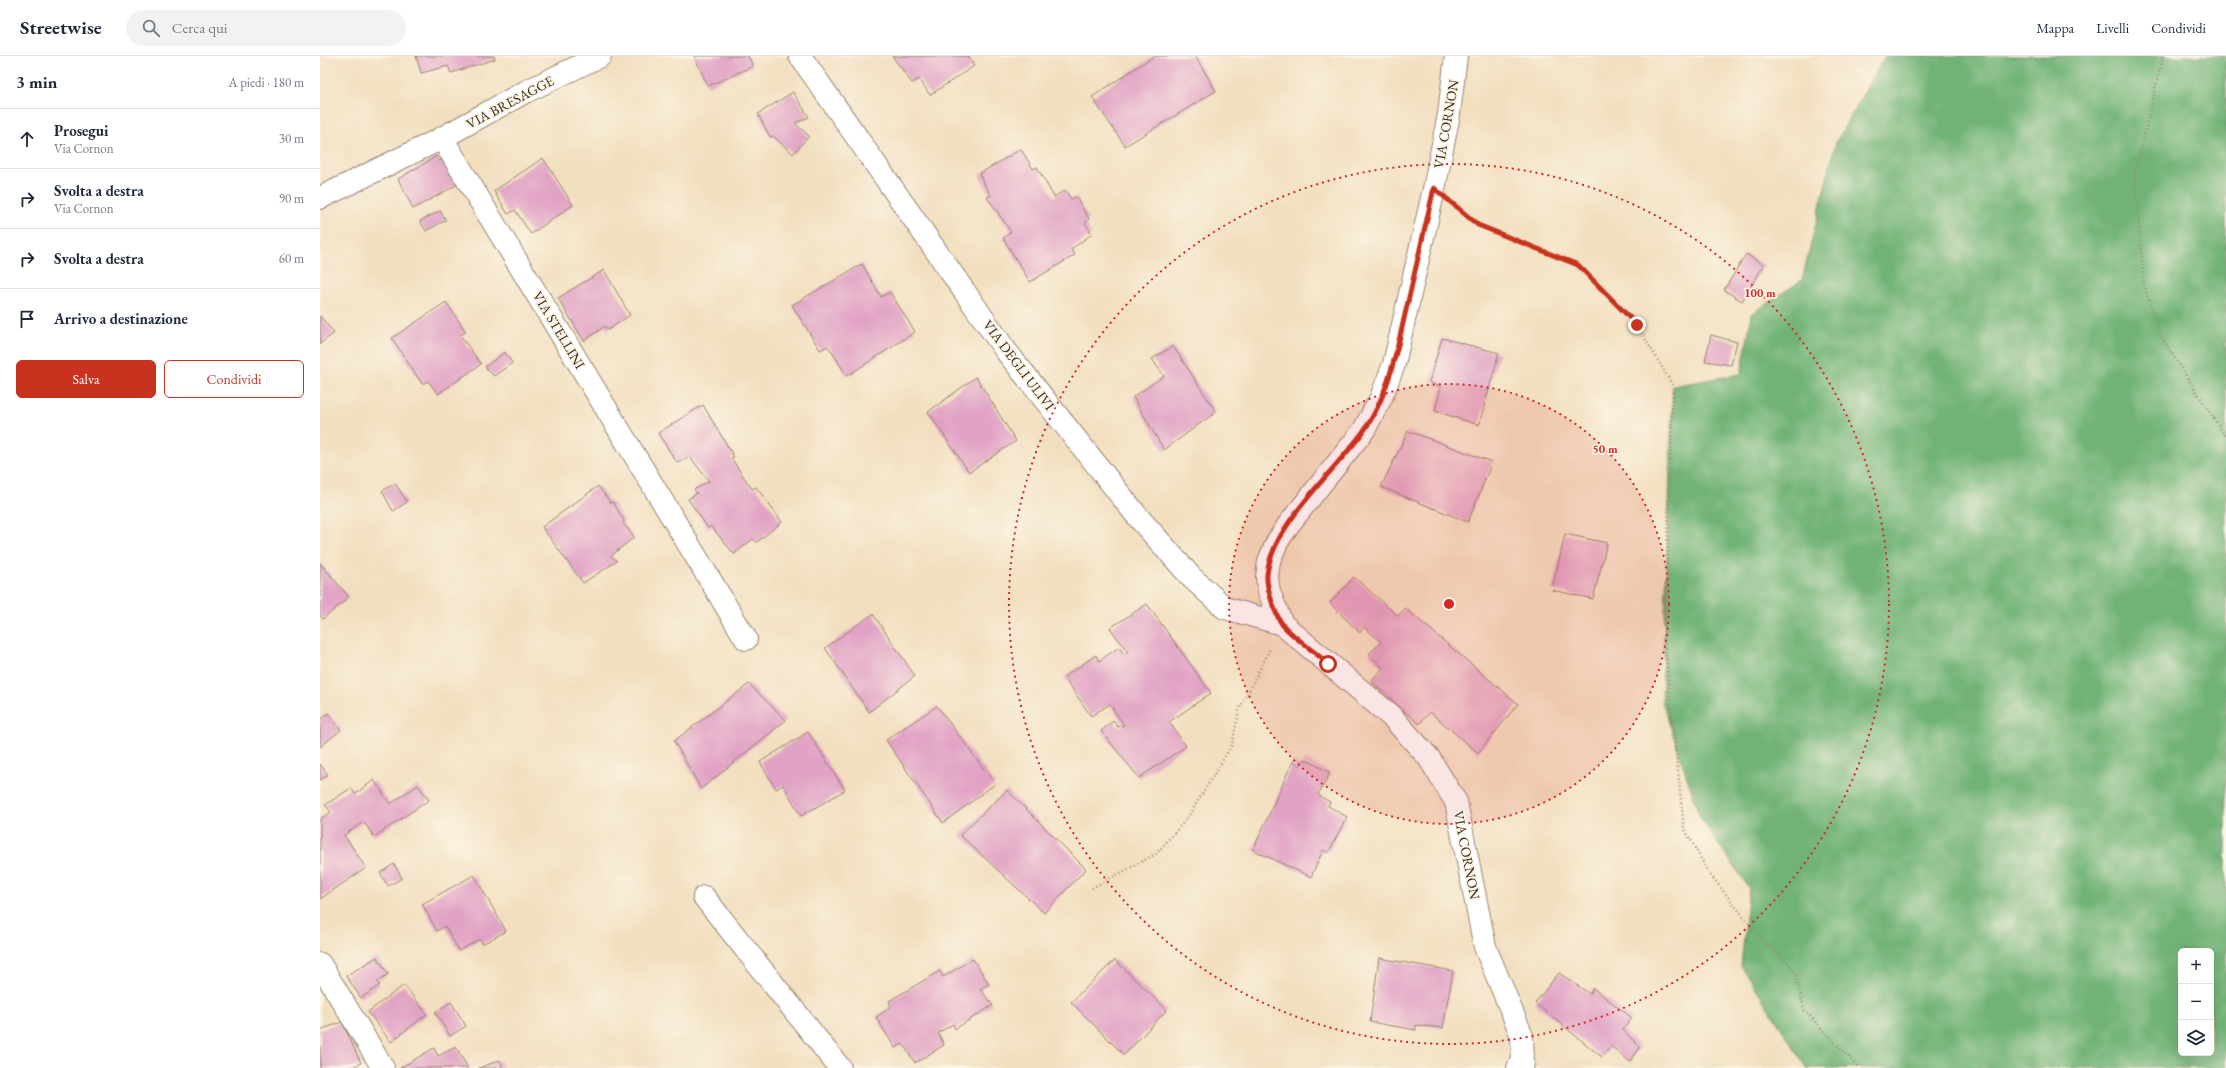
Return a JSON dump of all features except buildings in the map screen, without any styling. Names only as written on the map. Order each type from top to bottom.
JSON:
[{"type":"street","name":"VIA BRESAGGE","points":[[442,138],[525,92],[600,56]]},
{"type":"street","name":"VIA DEGLI ULIVI","points":[[800,56],[1006,351],[1138,517],[1192,578],[1225,608],[1282,624]]},
{"type":"street","name":"VIA CORNON","points":[[1456,56],[1449,114],[1434,188],[1394,364],[1381,398],[1364,430],[1289,524],[1277,542],[1269,562],[1267,577],[1269,592],[1282,624],[1392,717],[1429,758],[1456,802],[1485,947],[1522,1036],[1524,1067]]},
{"type":"street","points":[[320,198],[442,138]]},
{"type":"street","name":"VIA STELLINI","points":[[442,138],[746,638]]},
{"type":"street","points":[[704,897],[840,1068]]},
{"type":"street","points":[[320,964],[383,1068]]},
{"type":"path","points":[[2163,56],[2135,173],[2144,285],[2161,338],[2226,437]]},
{"type":"path","points":[[1434,188],[1478,225],[1578,265],[1637,325],[1673,386],[1664,639],[1684,828],[1709,872],[1762,940],[1790,964],[1796,974],[1804,1010],[1859,1068]]},
{"type":"path","points":[[1092,888],[1156,854],[1188,817],[1232,745],[1239,710],[1282,624]]},
{"type":"green space","points":[[1885,56],[2226,56],[2226,1068],[1807,1068],[1741,966],[1749,888],[1700,817],[1662,701],[1673,386],[1741,374],[1752,314],[1802,280],[1836,142]]},
{"type":"route","points":[[1328,664],[1282,624],[1269,592],[1267,577],[1269,562],[1277,542],[1289,524],[1364,430],[1381,398],[1394,364],[1434,188],[1478,225],[1531,248],[1555,255],[1578,265],[1637,325]]}]
